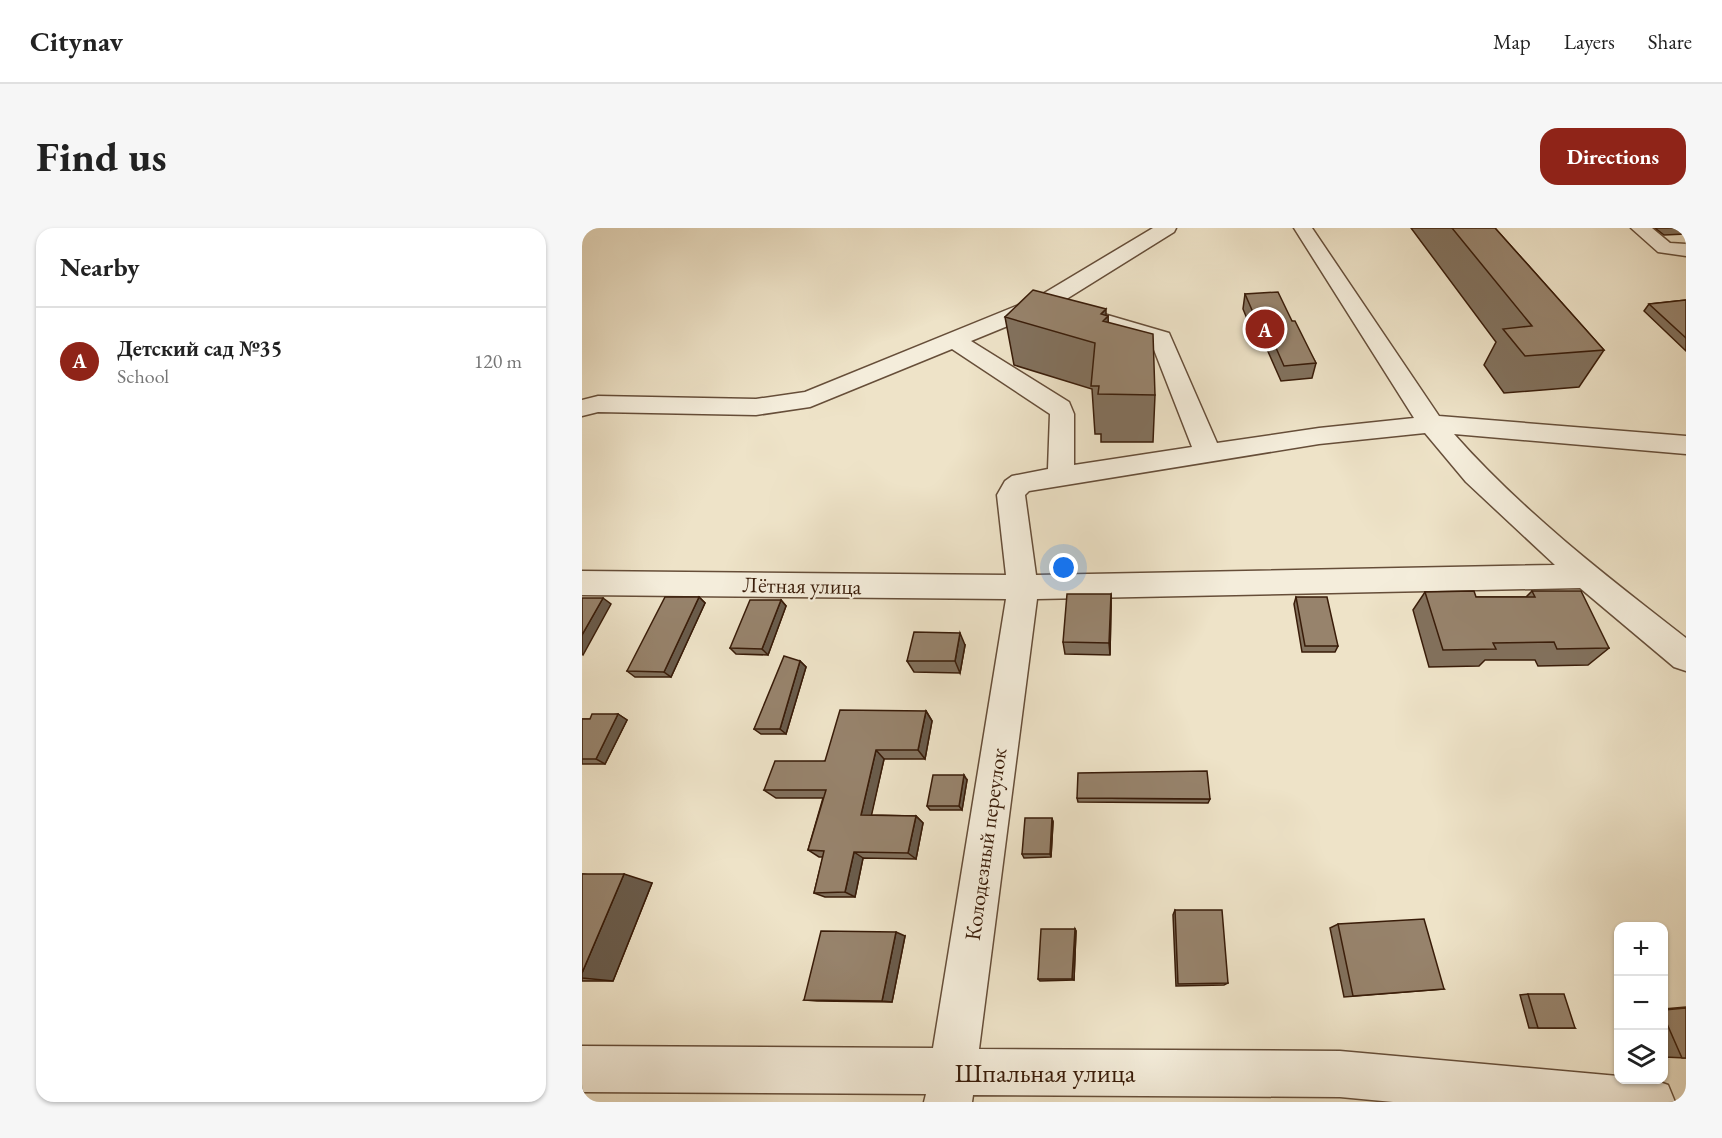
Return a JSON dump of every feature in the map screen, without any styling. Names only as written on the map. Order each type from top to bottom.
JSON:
[{"type":"street","points":[[582,408],[598,404],[756,407],[810,399],[1044,303],[1077,280],[1167,228]]},
{"type":"street","points":[[1303,228],[1431,424],[1475,475],[1586,576],[1686,657]]},
{"type":"street","points":[[1640,228],[1665,248],[1686,250]]},
{"type":"street","points":[[1044,303],[1161,338],[1208,454]]},
{"type":"street","points":[[954,340],[1060,408],[1062,414],[1061,477]]},
{"type":"street","name":"Колодезный переулок","points":[[950,1087],[1023,587],[1011,495],[1015,488],[1022,483],[1319,436],[1431,424],[1686,445]]},
{"type":"street","name":"Лётная улица","points":[[582,583],[1023,587],[1586,576]]},
{"type":"street","name":"Шпальная улица","points":[[582,1069],[950,1087],[1340,1074],[1651,1102]]},
{"type":"building","points":[[1452,228],[1495,228],[1604,350],[1525,356],[1503,329],[1532,326]]},
{"type":"building","points":[[1033,290],[1106,309],[1101,314],[1108,316],[1103,321],[1153,334],[1155,395],[1098,394],[1099,386],[1091,386],[1095,343],[1005,317]]},
{"type":"building","points":[[1278,292],[1316,363],[1284,366],[1269,332],[1262,333],[1245,294]]},
{"type":"building","points":[[1686,300],[1686,338],[1649,304]]},
{"type":"building","points":[[1474,591],[1476,597],[1535,597],[1532,591],[1581,591],[1609,648],[1557,649],[1554,642],[1493,643],[1496,649],[1443,650],[1425,592]]},
{"type":"building","points":[[1067,594],[1111,594],[1109,643],[1063,642]]},
{"type":"building","points":[[665,597],[699,597],[664,672],[627,671]]},
{"type":"building","points":[[1296,597],[1327,597],[1338,646],[1305,646]]},
{"type":"building","points":[[582,598],[603,598],[582,635]]},
{"type":"building","points":[[750,600],[781,600],[762,649],[730,648]]},
{"type":"building","points":[[914,632],[960,633],[955,661],[907,661]]},
{"type":"building","points":[[784,656],[800,661],[780,729],[754,729]]},
{"type":"building","points":[[840,710],[926,711],[918,750],[876,750],[861,815],[916,816],[908,853],[854,852],[845,892],[814,893],[824,851],[808,850],[826,790],[764,790],[775,761],[825,761]]},
{"type":"building","points":[[592,714],[618,714],[596,759],[582,759],[582,719],[590,719]]},
{"type":"building","points":[[1207,771],[1210,799],[1077,798],[1078,773]]},
{"type":"building","points":[[933,775],[964,775],[959,806],[927,806]]},
{"type":"building","points":[[1025,818],[1052,818],[1050,854],[1022,854]]},
{"type":"building","points":[[582,874],[624,874],[582,973]]},
{"type":"building","points":[[1175,910],[1222,910],[1228,983],[1178,984]]},
{"type":"building","points":[[1424,919],[1444,989],[1353,996],[1338,924]]},
{"type":"building","points":[[1041,929],[1075,929],[1072,979],[1038,979]]},
{"type":"building","points":[[821,931],[896,932],[882,1001],[804,1000]]},
{"type":"building","points":[[1528,994],[1564,994],[1575,1028],[1538,1028]]},
{"type":"building","points":[[1686,1008],[1686,1058],[1682,1058],[1668,1026],[1668,1010]]},
{"type":"place","name":"Детский сад №35","points":[[1265,329]]}]
